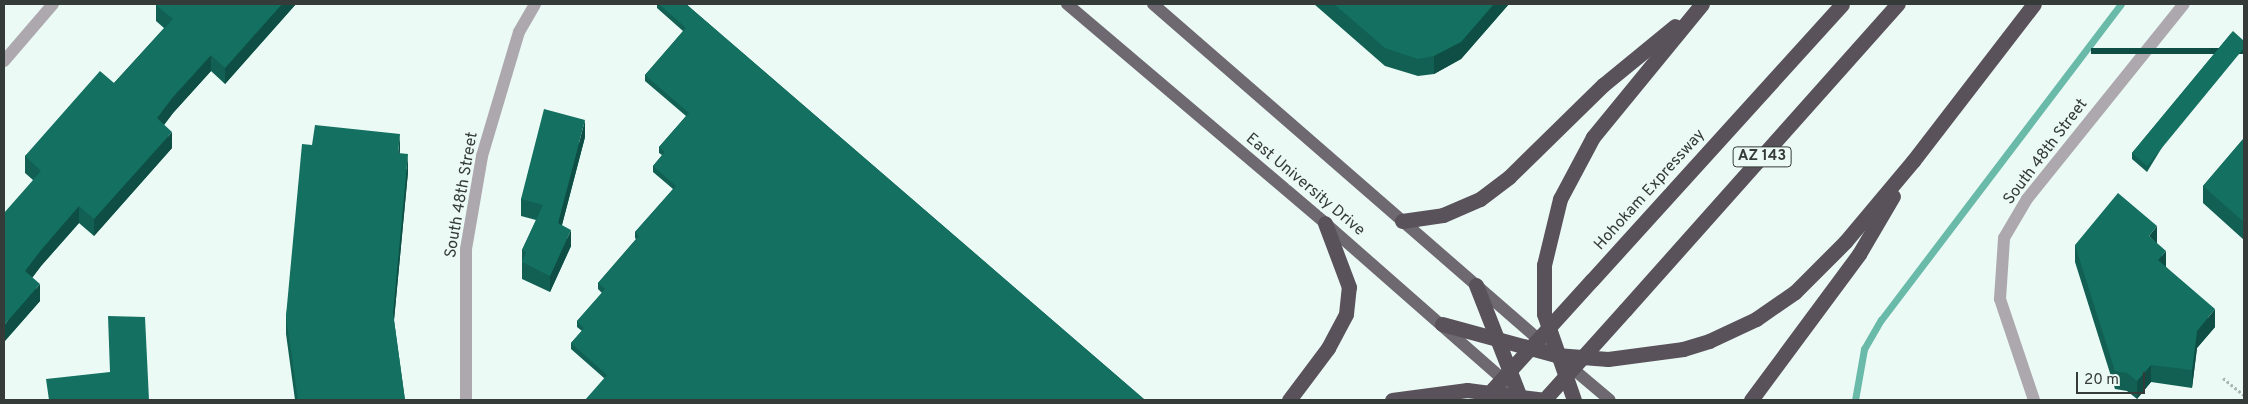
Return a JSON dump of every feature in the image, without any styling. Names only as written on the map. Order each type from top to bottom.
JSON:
[{"type":"highway","points":[[1402,221],[1453,212],[1488,194],[1509,178],[1603,85],[1702,4]]},
{"type":"highway","points":[[1574,400],[1556,355],[1544,314],[1543,286],[1547,243],[1560,199],[1593,137],[1702,4]]},
{"type":"highway","name":"Hohokam Expressway","points":[[1483,400],[1842,4]]},
{"type":"highway","name":"AZ 143","points":[[1544,400],[1898,4]]},
{"type":"highway","points":[[1442,324],[1556,355],[1608,358],[1656,355],[1709,341],[1756,319],[1778,306],[1813,275],[1914,161],[2034,4]]},
{"type":"highway","points":[[1751,400],[1859,254],[1914,161]]},
{"type":"highway","points":[[1289,400],[1328,348],[1346,314],[1349,287],[1325,223]]},
{"type":"highway","points":[[1476,285],[1522,398]]},
{"type":"highway","points":[[1392,400],[1467,390],[1544,400]]},
{"type":"main road","name":"East University Drive","points":[[1067,4],[1442,324],[1522,398]]},
{"type":"main road","points":[[1153,4],[1610,400]]},
{"type":"street","points":[[4,61],[53,4]]},
{"type":"street","name":"South 48th Street","points":[[466,400],[464,381],[466,250],[482,156],[519,32],[535,4]]},
{"type":"street","name":"South 48th Street","points":[[2034,400],[2000,299],[2004,238],[2026,199],[2184,4]]},
{"type":"path","points":[[2223,378],[2244,395]]},
{"type":"building","points":[[157,4],[282,4],[225,68],[211,55],[173,97],[157,118],[172,132],[94,219],[79,206],[25,271],[40,284],[4,325],[4,213],[41,171],[25,156],[100,71],[114,83],[173,19]]},
{"type":"building","points":[[659,4],[686,4],[1145,400],[585,400],[607,375],[571,343],[584,328],[577,321],[605,289],[598,283],[639,236],[635,232],[676,186],[653,166],[665,152],[659,147],[689,113],[645,75],[686,28]]},
{"type":"building","points":[[1334,4],[1494,4],[1461,42],[1434,56],[1418,59],[1385,48]]},
{"type":"building","points":[[2233,31],[2244,41],[2244,48],[2147,166],[2132,153]]},
{"type":"building","points":[[544,109],[585,120],[558,223],[571,230],[550,276],[522,262],[526,252],[522,250],[543,205],[521,199]]},
{"type":"building","points":[[315,125],[400,134],[398,153],[408,154],[393,313],[405,400],[298,400],[286,316],[302,144],[312,145]]},
{"type":"building","points":[[2244,138],[2244,222],[2203,186]]},
{"type":"building","points":[[2118,193],[2157,226],[2149,236],[2166,251],[2158,260],[2215,309],[2197,331],[2192,370],[2151,365],[2137,381],[2127,373],[2115,371],[2075,245]]},
{"type":"building","points":[[108,316],[145,317],[149,400],[49,400],[46,379],[110,372]]},
{"type":"waterway","points":[[1855,400],[1864,349],[1881,320],[2121,4]]}]
